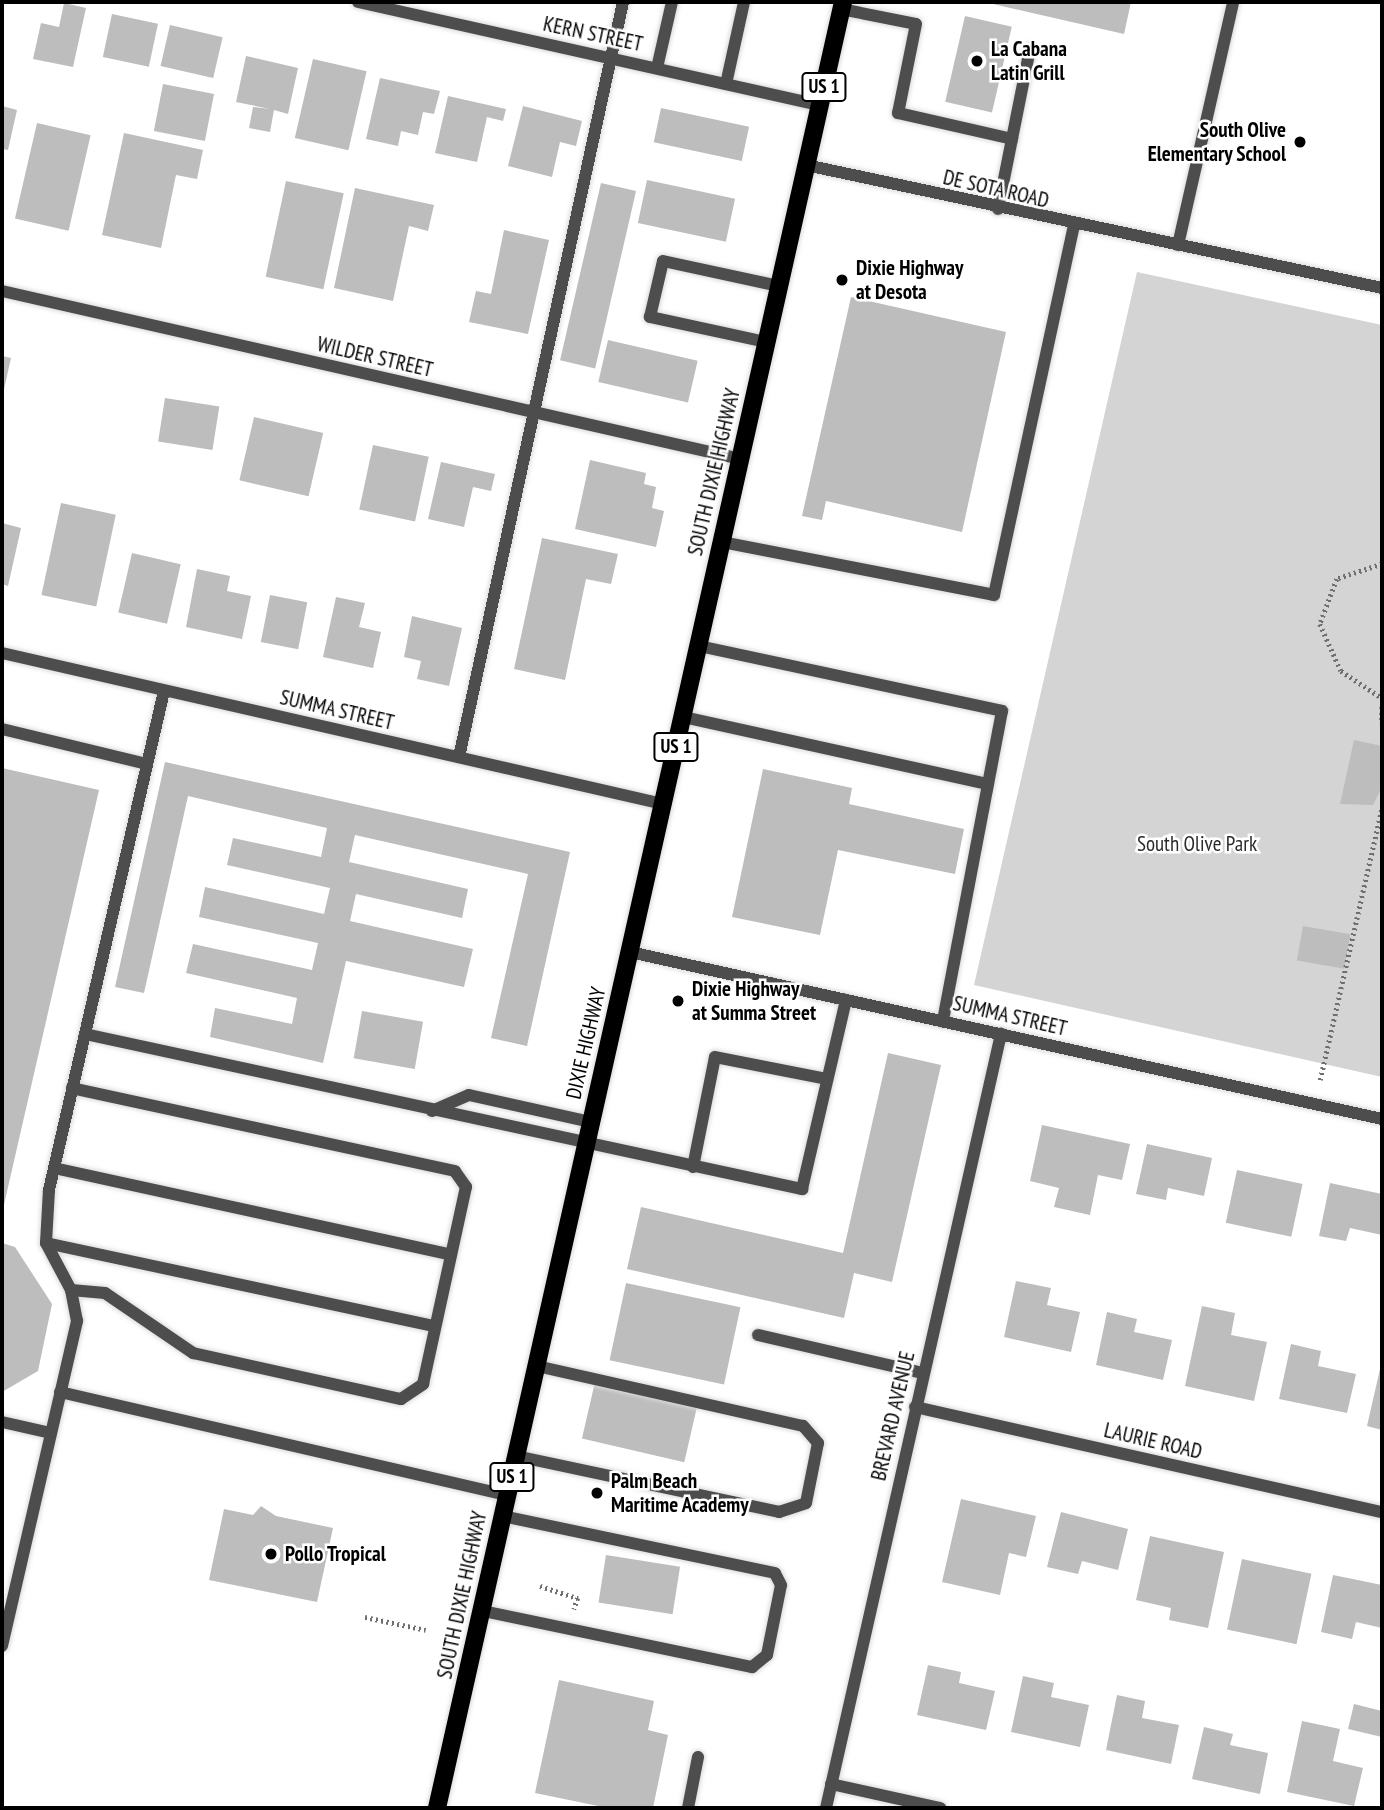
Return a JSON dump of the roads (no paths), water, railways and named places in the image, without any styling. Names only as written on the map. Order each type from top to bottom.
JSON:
[{"type":"main road","name":"SOUTH DIXIE HIGHWAY","points":[[630,952],[842,5]]},
{"type":"main road","name":"DIXIE HIGHWAY","points":[[586,1145],[630,952]]},
{"type":"main road","name":"SOUTH DIXIE HIGHWAY","points":[[437,1808],[586,1145]]},
{"type":"street","name":"KERN STREET","points":[[358,2],[820,104]]},
{"type":"street","points":[[458,757],[530,412],[623,2]]},
{"type":"street","points":[[657,68],[672,2]]},
{"type":"street","points":[[726,84],[744,2]]},
{"type":"street","points":[[1178,245],[1233,2]]},
{"type":"street","points":[[842,5],[916,24],[898,113],[1012,139]]},
{"type":"street","points":[[998,209],[1030,49]]},
{"type":"street","name":"DE SOTA ROAD","points":[[806,165],[1074,226],[1382,288]]},
{"type":"street","points":[[722,542],[993,595],[1074,226]]},
{"type":"street","points":[[766,342],[650,317],[655,295],[663,261],[779,286]]},
{"type":"street","name":"WILDER STREET","points":[[2,291],[740,459]]},
{"type":"street","points":[[699,646],[1002,711],[943,1021]]},
{"type":"street","name":"SUMMA STREET","points":[[2,653],[663,804]]},
{"type":"street","points":[[2,1646],[77,1321],[71,1290],[46,1243],[54,1168],[164,691]]},
{"type":"street","points":[[682,717],[988,784]]},
{"type":"street","points":[[2,730],[147,764]]},
{"type":"street","name":"SUMMA STREET","points":[[630,952],[1382,1119]]},
{"type":"street","points":[[85,1034],[586,1145],[803,1189],[846,1000]]},
{"type":"street","name":"BREVARD AVENUE","points":[[826,1808],[1001,1034]]},
{"type":"street","points":[[693,1167],[715,1057],[827,1079]]},
{"type":"street","points":[[71,1290],[105,1293],[193,1353],[401,1399],[423,1384],[466,1187],[455,1171],[72,1088]]},
{"type":"street","points":[[432,1111],[469,1095],[591,1122]]},
{"type":"street","points":[[54,1168],[450,1254]]},
{"type":"street","points":[[46,1243],[435,1326]]},
{"type":"street","points":[[758,1335],[923,1373]]},
{"type":"street","points":[[516,1456],[779,1512],[806,1503],[818,1443],[803,1426],[537,1366]]},
{"type":"street","points":[[60,1392],[507,1495]]},
{"type":"street","name":"LAURIE ROAD","points":[[915,1407],[1382,1512]]},
{"type":"street","points":[[2,1422],[51,1433]]},
{"type":"street","points":[[483,1611],[752,1667],[767,1655],[770,1643],[781,1585],[775,1573],[503,1516]]},
{"type":"street","points":[[688,1808],[698,1757]]},
{"type":"street","points":[[831,1784],[940,1808]]},
{"type":"place","name":"La Cabana Latin Grill","points":[[977,61]]},
{"type":"place","name":"South Olive Elementary School","points":[[1300,142]]},
{"type":"place","name":"Dixie Highway at Desota","points":[[842,280]]},
{"type":"place","name":"Dixie Highway at Summa Street","points":[[678,1001]]},
{"type":"place","name":"Palm Beach Maritime Academy","points":[[597,1493]]},
{"type":"place","name":"Pollo Tropical","points":[[271,1554]]},
{"type":"park label","name":"South Olive Park","points":[[1197,844]]}]
